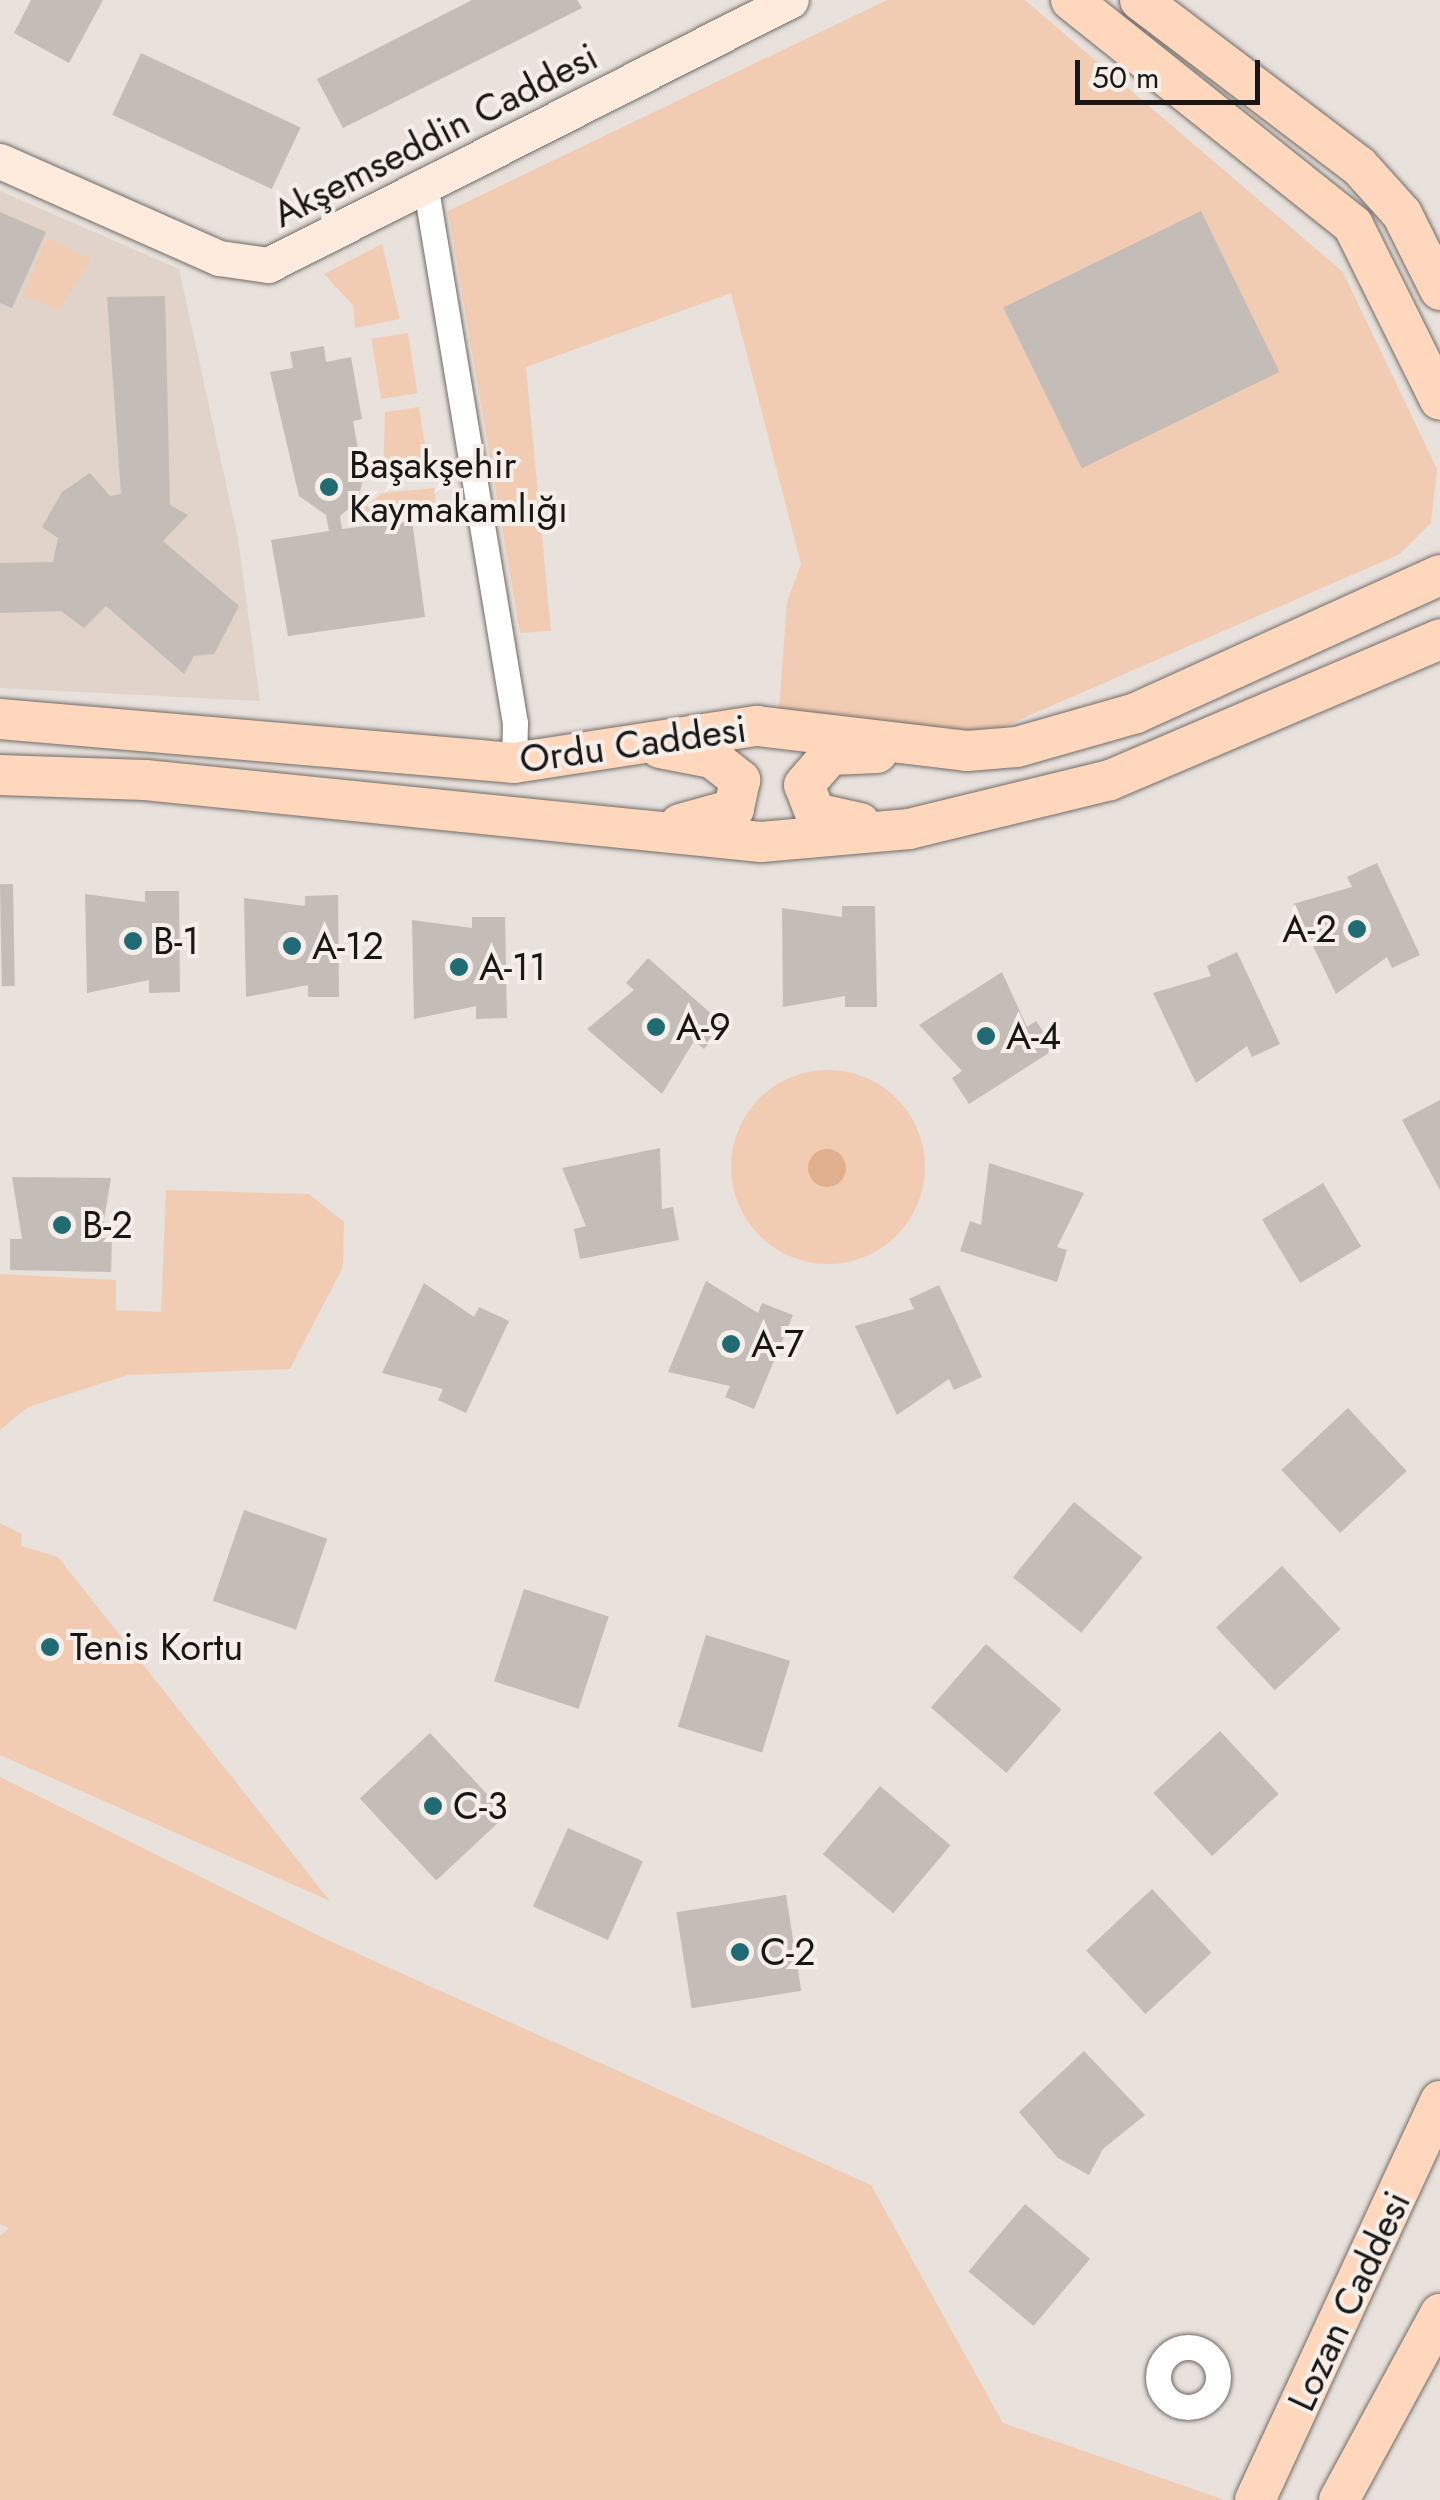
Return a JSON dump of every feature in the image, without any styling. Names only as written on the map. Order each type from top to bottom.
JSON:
[{"type":"main road","points":[[1071,0],[1353,225],[1440,400]]},
{"type":"main road","points":[[1140,0],[1358,166],[1402,214],[1440,290]]},
{"type":"main road","points":[[1426,580],[1440,544]]},
{"type":"main road","name":"Ordu Caddesi","points":[[0,719],[514,764],[757,726],[968,751],[1055,739],[1136,713],[1426,580]]},
{"type":"main road","name":"Ordu Caddesi","points":[[0,775],[145,780],[761,842],[909,828],[1110,780],[1432,644]]},
{"type":"main road","points":[[606,828],[715,820],[734,809],[740,780],[730,766],[645,746]]},
{"type":"main road","points":[[909,828],[815,813],[805,801],[807,773],[830,755],[968,751]]},
{"type":"main road","name":"Lozan Caddesi","points":[[1255,2500],[1440,2102]]},
{"type":"main road","name":"Lozan Caddesi","points":[[1339,2500],[1440,2314]]},
{"type":"street","name":"Akşemseddin Caddesi","points":[[0,161],[242,266],[296,258],[791,0]]},
{"type":"street","points":[[426,189],[515,723],[514,764]]},
{"type":"shaded area","points":[[887,0],[1025,0],[1343,272],[1437,469],[1431,523],[1400,554],[973,740],[779,711],[787,602],[801,564],[731,293],[526,367],[551,631],[520,633],[448,211]]},
{"type":"shaded area","points":[[0,191],[179,269],[238,539],[260,701],[0,688]]},
{"type":"shaded area","points":[[47,238],[91,259],[59,310],[23,295]]},
{"type":"shaded area","points":[[382,244],[400,319],[355,328],[353,305],[324,274]]},
{"type":"shaded area","points":[[408,333],[418,393],[381,399],[371,339]]},
{"type":"shaded area","points":[[419,407],[429,470],[383,477],[385,412]]},
{"type":"shaded area","points":[[434,488],[437,514],[360,522],[359,512],[382,493]]},
{"type":"shaded area","points":[[828,1070],[865,1078],[896,1099],[917,1130],[925,1167],[917,1204],[896,1235],[865,1256],[828,1264],[791,1256],[760,1235],[739,1204],[731,1167],[739,1130],[760,1099],[791,1078]]},
{"type":"shaded area","points":[[827,1149],[840,1155],[846,1168],[840,1181],[827,1187],[814,1181],[808,1168],[814,1155]]},
{"type":"shaded area","points":[[166,1190],[309,1194],[344,1222],[343,1267],[290,1369],[128,1375],[28,1407],[0,1430],[0,1274],[116,1280],[116,1310],[161,1312]]},
{"type":"shaded area","points":[[0,1523],[22,1534],[21,1546],[58,1557],[330,1901],[0,1755]]},
{"type":"shaded area","points":[[0,1777],[319,1936],[871,2185],[1003,2423],[1225,2500],[0,2500],[0,2236],[9,2228],[0,2224]]},
{"type":"building","points":[[31,0],[103,0],[69,63],[14,33]]},
{"type":"building","points":[[472,0],[577,0],[582,8],[343,128],[317,79]]},
{"type":"building","points":[[141,53],[301,127],[272,189],[112,115]]},
{"type":"building","points":[[1201,211],[1279,372],[1082,468],[1003,307]]},
{"type":"building","points":[[0,212],[46,232],[12,308],[0,303]]},
{"type":"building","points":[[165,296],[170,505],[188,515],[163,541],[239,606],[214,654],[194,656],[184,674],[106,606],[84,628],[61,611],[0,613],[0,563],[53,562],[58,538],[42,527],[62,492],[90,473],[110,496],[121,494],[107,297]]},
{"type":"building","name":"Başakşehir Kaymakamlığı","points":[[324,346],[326,362],[351,357],[362,419],[353,421],[363,478],[358,501],[340,516],[342,529],[412,520],[425,617],[288,636],[271,540],[329,531],[326,515],[299,496],[270,372],[293,368],[290,352]]},
{"type":"building","name":"A-2","points":[[1377,863],[1420,955],[1392,968],[1387,957],[1336,994],[1293,904],[1352,887],[1347,877]]},
{"type":"building","points":[[0,884],[13,884],[15,986],[2,986]]},
{"type":"building","name":"B-1","points":[[145,891],[179,891],[180,992],[149,993],[149,980],[87,993],[85,894],[145,902]]},
{"type":"building","name":"A-12","points":[[338,895],[339,997],[308,997],[308,985],[246,997],[244,898],[305,906],[305,896]]},
{"type":"building","points":[[842,906],[875,906],[877,1007],[845,1007],[845,996],[783,1007],[782,908],[842,917]]},
{"type":"building","name":"A-11","points":[[472,917],[505,917],[507,1018],[476,1019],[476,1006],[414,1019],[412,920],[472,928]]},
{"type":"building","points":[[1237,952],[1280,1044],[1252,1057],[1247,1046],[1196,1083],[1153,993],[1211,976],[1207,966]]},
{"type":"building","name":"A-9","points":[[648,958],[724,1025],[704,1049],[694,1041],[662,1094],[587,1029],[634,990],[626,983]]},
{"type":"building","name":"A-4","points":[[1002,972],[1027,1027],[1036,1021],[1055,1049],[969,1104],[952,1078],[962,1071],[919,1025]]},
{"type":"building","points":[[1440,1100],[1440,1190],[1402,1120]]},
{"type":"building","points":[[660,1148],[662,1209],[673,1207],[679,1240],[580,1259],[574,1229],[586,1226],[562,1168]]},
{"type":"building","points":[[989,1163],[1084,1193],[1057,1247],[1067,1250],[1057,1282],[960,1251],[970,1221],[981,1225]]},
{"type":"building","name":"B-2","points":[[12,1177],[111,1178],[101,1238],[112,1238],[111,1272],[10,1270],[10,1239],[22,1239]]},
{"type":"building","points":[[1323,1183],[1361,1246],[1300,1283],[1262,1220]]},
{"type":"building","name":"A-7","points":[[706,1281],[758,1313],[762,1303],[793,1315],[754,1409],[725,1397],[730,1386],[668,1372]]},
{"type":"building","points":[[424,1283],[474,1317],[479,1307],[509,1321],[466,1413],[438,1400],[443,1389],[382,1373]]},
{"type":"building","points":[[939,1285],[982,1377],[954,1390],[949,1379],[897,1415],[855,1326],[914,1309],[909,1299]]},
{"type":"building","points":[[1348,1408],[1407,1471],[1340,1533],[1281,1470]]},
{"type":"building","points":[[1074,1502],[1142,1557],[1081,1633],[1013,1577]]},
{"type":"building","points":[[244,1510],[327,1539],[296,1629],[213,1601]]},
{"type":"building","points":[[1282,1566],[1341,1629],[1275,1690],[1216,1627]]},
{"type":"building","points":[[524,1589],[609,1617],[579,1709],[494,1681]]},
{"type":"building","points":[[706,1635],[790,1661],[762,1753],[678,1727]]},
{"type":"building","points":[[986,1644],[1061,1710],[1006,1773],[931,1707]]},
{"type":"building","points":[[1220,1731],[1279,1794],[1212,1856],[1153,1793]]},
{"type":"building","name":"C-3","points":[[430,1733],[506,1815],[436,1880],[360,1798]]},
{"type":"building","points":[[880,1786],[950,1845],[893,1913],[823,1854]]},
{"type":"building","points":[[568,1828],[643,1861],[608,1940],[533,1907]]},
{"type":"building","points":[[1152,1889],[1211,1953],[1146,2014],[1086,1950]]},
{"type":"building","name":"C-2","points":[[786,1895],[801,1991],[692,2008],[676,1912]]},
{"type":"building","points":[[1084,2051],[1145,2115],[1103,2149],[1089,2175],[1058,2158],[1019,2112]]},
{"type":"building","points":[[1025,2204],[1090,2259],[1034,2326],[968,2271]]},
{"type":"place","name":"Başakşehir Kaymakamlığı","points":[[329,487]]},
{"type":"place","name":"A-2","points":[[1357,929]]},
{"type":"place","name":"B-1","points":[[133,941]]},
{"type":"place","name":"A-12","points":[[292,946]]},
{"type":"place","name":"A-11","points":[[459,967]]},
{"type":"place","name":"A-9","points":[[656,1027]]},
{"type":"place","name":"A-4","points":[[986,1036]]},
{"type":"place","name":"B-2","points":[[62,1225]]},
{"type":"place","name":"A-7","points":[[731,1344]]},
{"type":"place","name":"Tenis Kortu","points":[[50,1647]]},
{"type":"place","name":"C-3","points":[[433,1806]]},
{"type":"place","name":"C-2","points":[[740,1952]]}]
